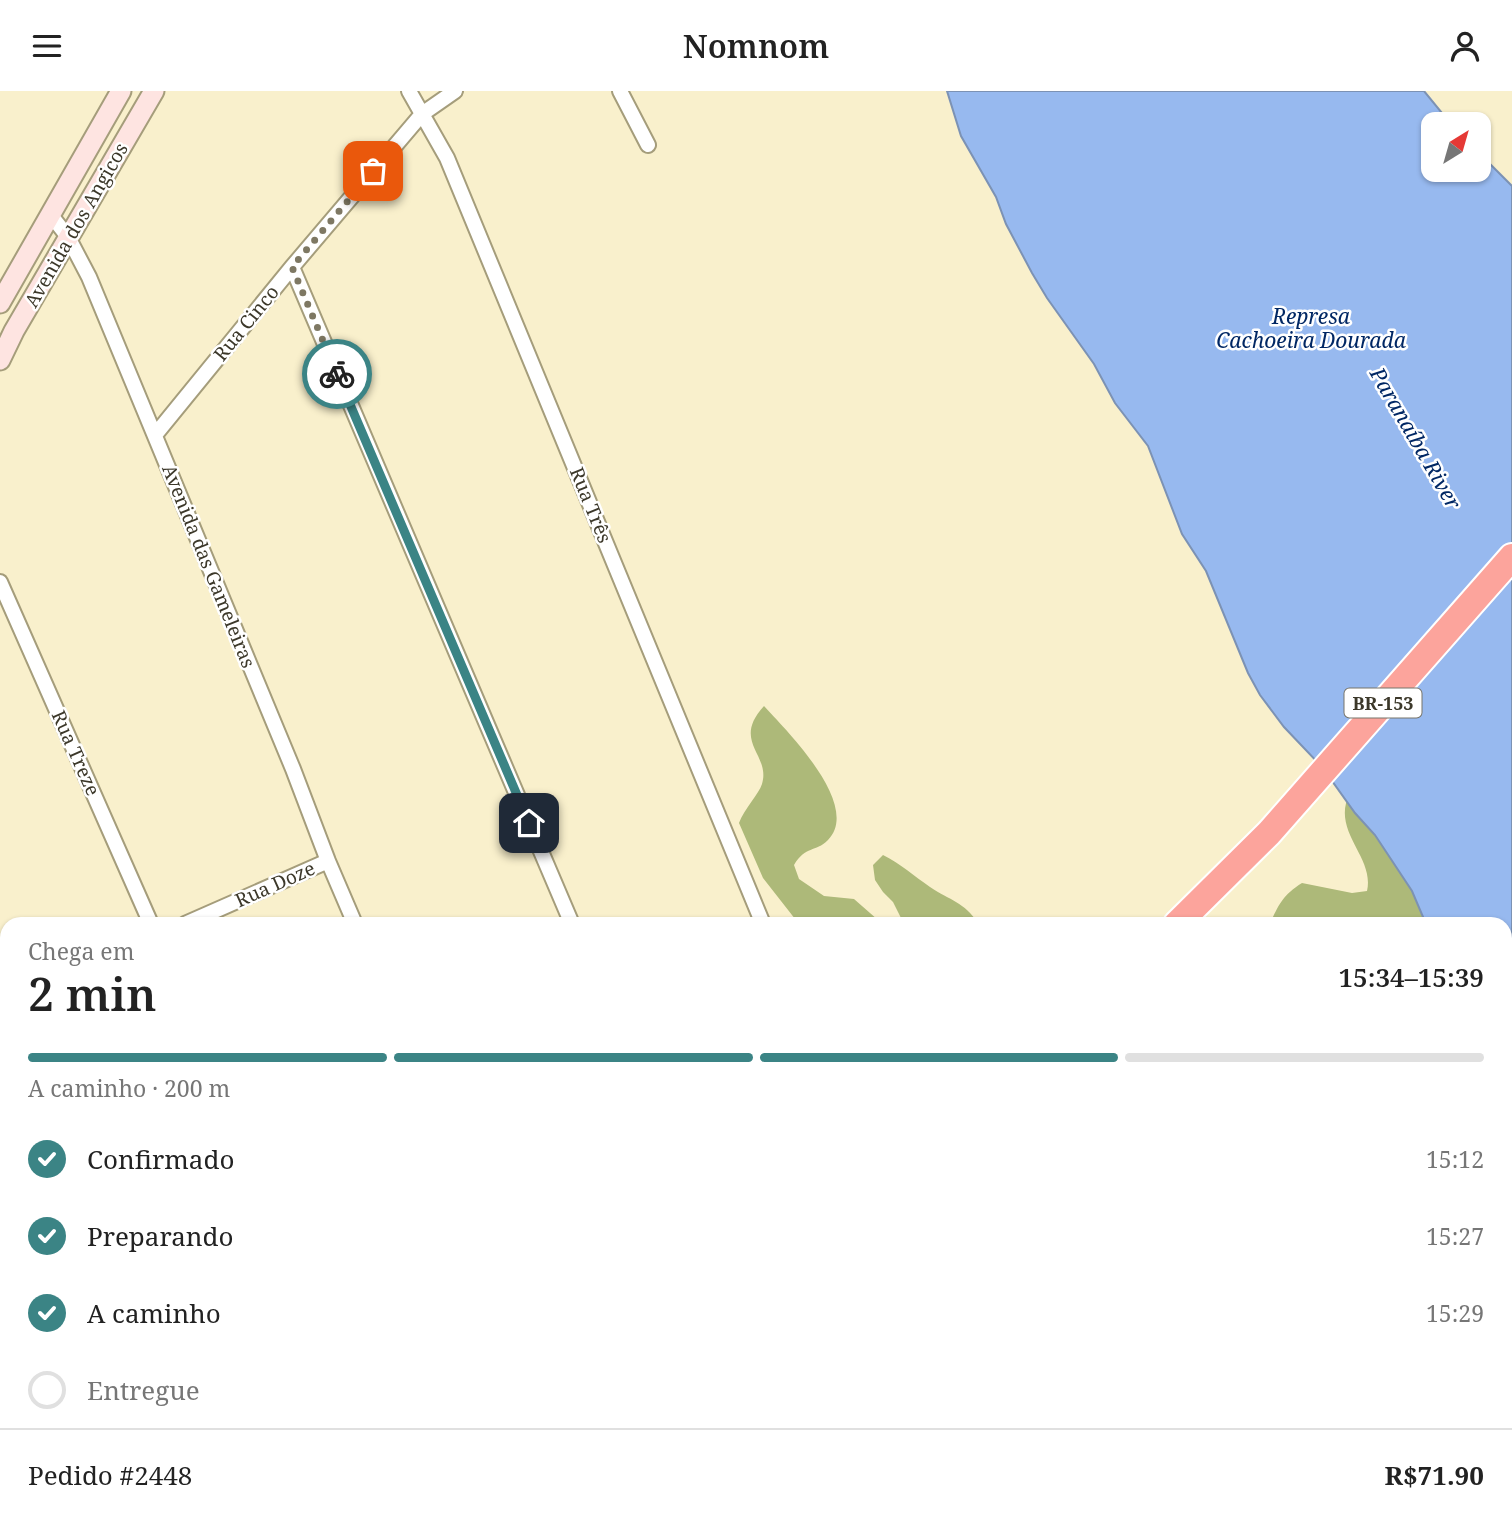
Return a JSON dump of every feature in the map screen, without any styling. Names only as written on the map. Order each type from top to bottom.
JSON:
[{"type":"highway","name":"BR-153","points":[[1184,917],[1269,833],[1512,557]]},
{"type":"highway","name":"BR-153","points":[[1209,917],[1269,833]]},
{"type":"street","name":"Avenida dos Angicos","points":[[0,303],[121,91]]},
{"type":"street","name":"Avenida dos Angicos","points":[[0,360],[154,91]]},
{"type":"street","name":"Rua Três","points":[[409,91],[447,158],[760,917]]},
{"type":"street","name":"Rua Cinco","points":[[155,435],[292,267],[422,114],[455,91]]},
{"type":"street","points":[[620,91],[648,145]]},
{"type":"street","name":"Avenida das Gameleiras","points":[[50,214],[68,237],[89,277],[352,917]]},
{"type":"street","points":[[292,267],[569,917]]},
{"type":"street","name":"Rua Treze","points":[[0,582],[148,917]]},
{"type":"street","name":"Rua Doze","points":[[200,917],[328,862]]},
{"type":"green space","points":[[764,706],[788,732],[817,769],[835,808],[836,825],[828,840],[803,854],[794,865],[799,879],[824,896],[854,899],[875,917],[794,917],[763,878],[739,823],[762,784],[761,764],[751,739],[755,718]]},
{"type":"green space","points":[[1350,793],[1438,917],[1273,917],[1282,901],[1302,883],[1352,893],[1367,891],[1365,866],[1349,831],[1345,807]]},
{"type":"green space","points":[[883,855],[962,906],[974,917],[900,917],[893,902],[875,880],[873,865]]},
{"type":"water","name":"Represa Cachoeira Dourada","points":[[947,91],[1424,91],[1441,112],[1421,112],[1421,182],[1491,182],[1491,165],[1512,186],[1512,917],[1423,917],[1412,891],[1375,835],[1355,813],[1322,767],[1284,727],[1260,695],[1248,673],[1206,571],[1182,534],[1148,446],[1115,403],[1094,364],[1047,298],[1006,224],[996,197],[961,136]]},
{"type":"way so far","points":[[337,374],[292,267],[373,171]]},
{"type":"route","points":[[337,374],[529,823]]},
{"type":"water label","name":"Paranaíba River","points":[[1416,438]]}]
